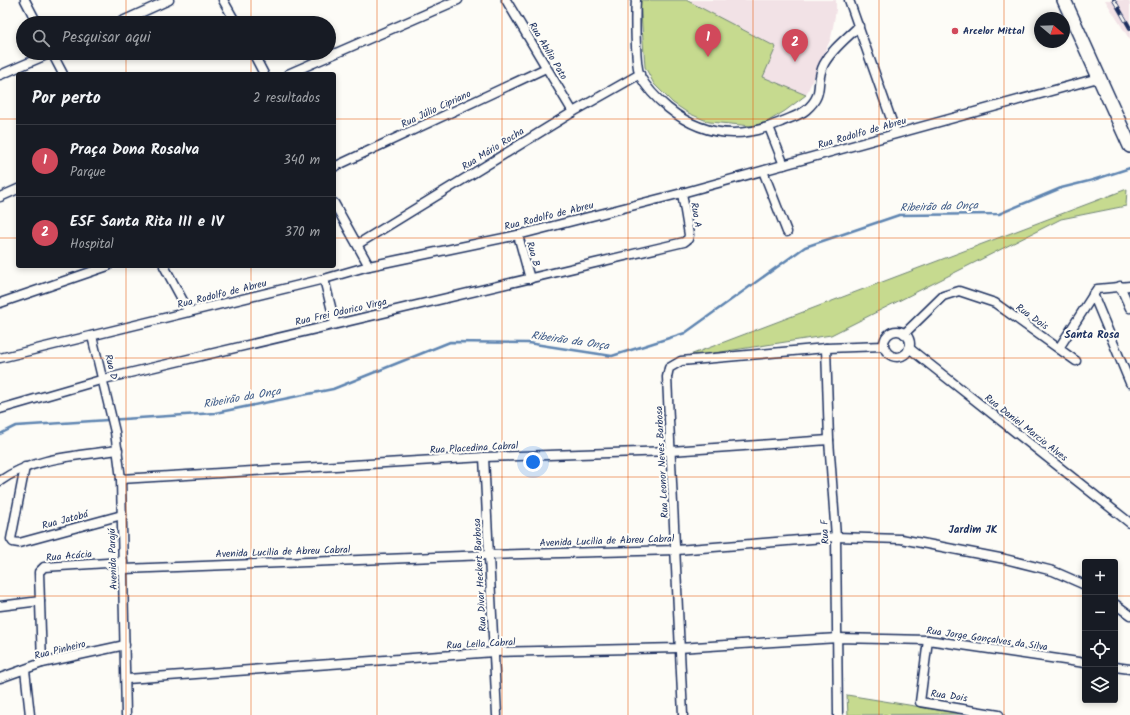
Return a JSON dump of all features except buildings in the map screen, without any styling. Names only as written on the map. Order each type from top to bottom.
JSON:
[{"type":"main road","points":[[1064,0],[1098,78],[1129,143]]},
{"type":"street","points":[[25,0],[33,16]]},
{"type":"street","points":[[134,16],[169,0]]},
{"type":"street","points":[[223,0],[232,16]]},
{"type":"street","points":[[336,53],[458,0]]},
{"type":"street","name":"Rua Abílio Pato","points":[[506,0],[572,112]]},
{"type":"street","points":[[636,0],[635,22],[640,74],[655,97],[682,120],[705,130],[753,132],[804,112],[816,101],[824,64],[832,52],[858,26]]},
{"type":"street","points":[[849,0],[896,134]]},
{"type":"street","points":[[0,75],[35,60]]},
{"type":"street","points":[[55,60],[62,72]]},
{"type":"street","points":[[256,60],[263,72]]},
{"type":"street","points":[[293,72],[320,60]]},
{"type":"street","name":"Rua Júlio Cipriano","points":[[336,166],[546,68]]},
{"type":"street","name":"Rua Mário Rocha","points":[[358,244],[572,112],[640,74]]},
{"type":"street","name":"Rua Rodolfo de Abreu","points":[[0,358],[324,279],[368,266],[518,235],[682,193],[1098,78]]},
{"type":"street","points":[[769,127],[784,165]]},
{"type":"street","points":[[763,171],[786,232]]},
{"type":"street","points":[[0,197],[16,190]]},
{"type":"street","name":"Rua A","points":[[682,193],[689,235],[688,240]]},
{"type":"street","points":[[336,206],[358,244],[368,266]]},
{"type":"street","name":"Rua B","points":[[518,235],[530,279]]},
{"type":"street","name":"Rua Frei Odorico Virga","points":[[0,409],[104,379],[530,279],[688,240]]},
{"type":"street","points":[[0,303],[102,268]]},
{"type":"street","points":[[165,268],[189,312]]},
{"type":"street","points":[[324,279],[334,324]]},
{"type":"street","points":[[1120,286],[1130,308]]},
{"type":"street","points":[[1059,348],[1097,289],[1130,286]]},
{"type":"street","name":"Rua Dois","points":[[904,334],[943,296],[959,291],[996,303],[1076,361]]},
{"type":"street","points":[[1093,294],[1130,383]]},
{"type":"street","points":[[896,331],[904,334],[909,340],[909,348],[904,354],[896,357],[888,353],[884,346],[888,334],[896,331]]},
{"type":"street","name":"Rua D","points":[[92,336],[104,379],[108,402]]},
{"type":"street","points":[[826,348],[884,346]]},
{"type":"street","name":"Rua F","points":[[826,348],[829,440],[836,537],[838,715]]},
{"type":"street","name":"Rua Leonor Neves Barbosa","points":[[683,715],[667,377],[669,368],[681,361],[826,348]]},
{"type":"street","name":"Rua Daniel Marcio Alves","points":[[909,348],[1130,523]]},
{"type":"street","name":"Avenida Parajú","points":[[108,402],[115,432],[121,479],[127,679],[126,715]]},
{"type":"street","name":"Rua Placedina Cabral","points":[[121,479],[484,457],[671,451],[829,440]]},
{"type":"street","points":[[0,482],[14,472],[40,462],[118,450]]},
{"type":"street","name":"Rua Divar Heckert Barbosa","points":[[484,457],[488,555],[498,715]]},
{"type":"street","name":"Rua Jatobá","points":[[25,467],[11,539],[13,542],[19,543],[122,515]]},
{"type":"street","name":"Avenida Lucilia de Abreu Cabral","points":[[123,565],[676,550],[836,537],[901,538],[1052,571],[1082,584]]},
{"type":"street","name":"Rua Acácia","points":[[40,601],[39,572],[44,566],[123,565]]},
{"type":"street","points":[[0,606],[40,601],[42,663]]},
{"type":"street","points":[[1118,606],[1130,615]]},
{"type":"street","name":"Rua Jorge Gonçalves da Silva","points":[[838,638],[928,640],[1082,663]]},
{"type":"street","name":"Rua Leila Cabral","points":[[127,679],[494,652],[679,648],[838,638]]},
{"type":"street","name":"Rua Dois","points":[[928,640],[920,702],[971,712],[999,715]]},
{"type":"street","name":"Rua Pinheiro","points":[[0,678],[42,663],[125,645]]},
{"type":"street","points":[[1118,668],[1130,670]]},
{"type":"street","points":[[25,670],[30,715]]},
{"type":"shaded area","points":[[686,0],[836,0],[836,10],[831,38],[806,95],[763,77],[775,47]]},
{"type":"shaded area","points":[[1105,0],[1128,0],[1130,3],[1130,40]]},
{"type":"green space","points":[[640,0],[686,0],[776,47],[763,77],[806,95],[785,111],[767,122],[752,126],[709,122],[688,113],[673,103],[654,84],[645,67]]},
{"type":"green space","points":[[1127,189],[1126,206],[1061,219],[831,335],[682,358]]},
{"type":"green space","points":[[847,695],[964,714],[848,715]]},
{"type":"waterway","name":"Ribeirão da Onça","points":[[0,434],[16,426],[215,413],[333,389],[450,342],[528,343],[612,356],[685,333],[805,247],[899,215],[999,214],[1061,188],[1093,180],[1130,168]]},
{"type":"railway","points":[[1114,0],[1130,28]]},
{"type":"place","name":"Arcelor Mittal","points":[[955,31]]},
{"type":"place","name":"Praça Dona Rosalva","points":[[708,57]]},
{"type":"place","name":"ESF Santa Rita III e IV","points":[[795,62]]},
{"type":"district","name":"Santa Rosa","points":[[1092,335]]},
{"type":"district","name":"Jardim JK","points":[[973,530]]}]
